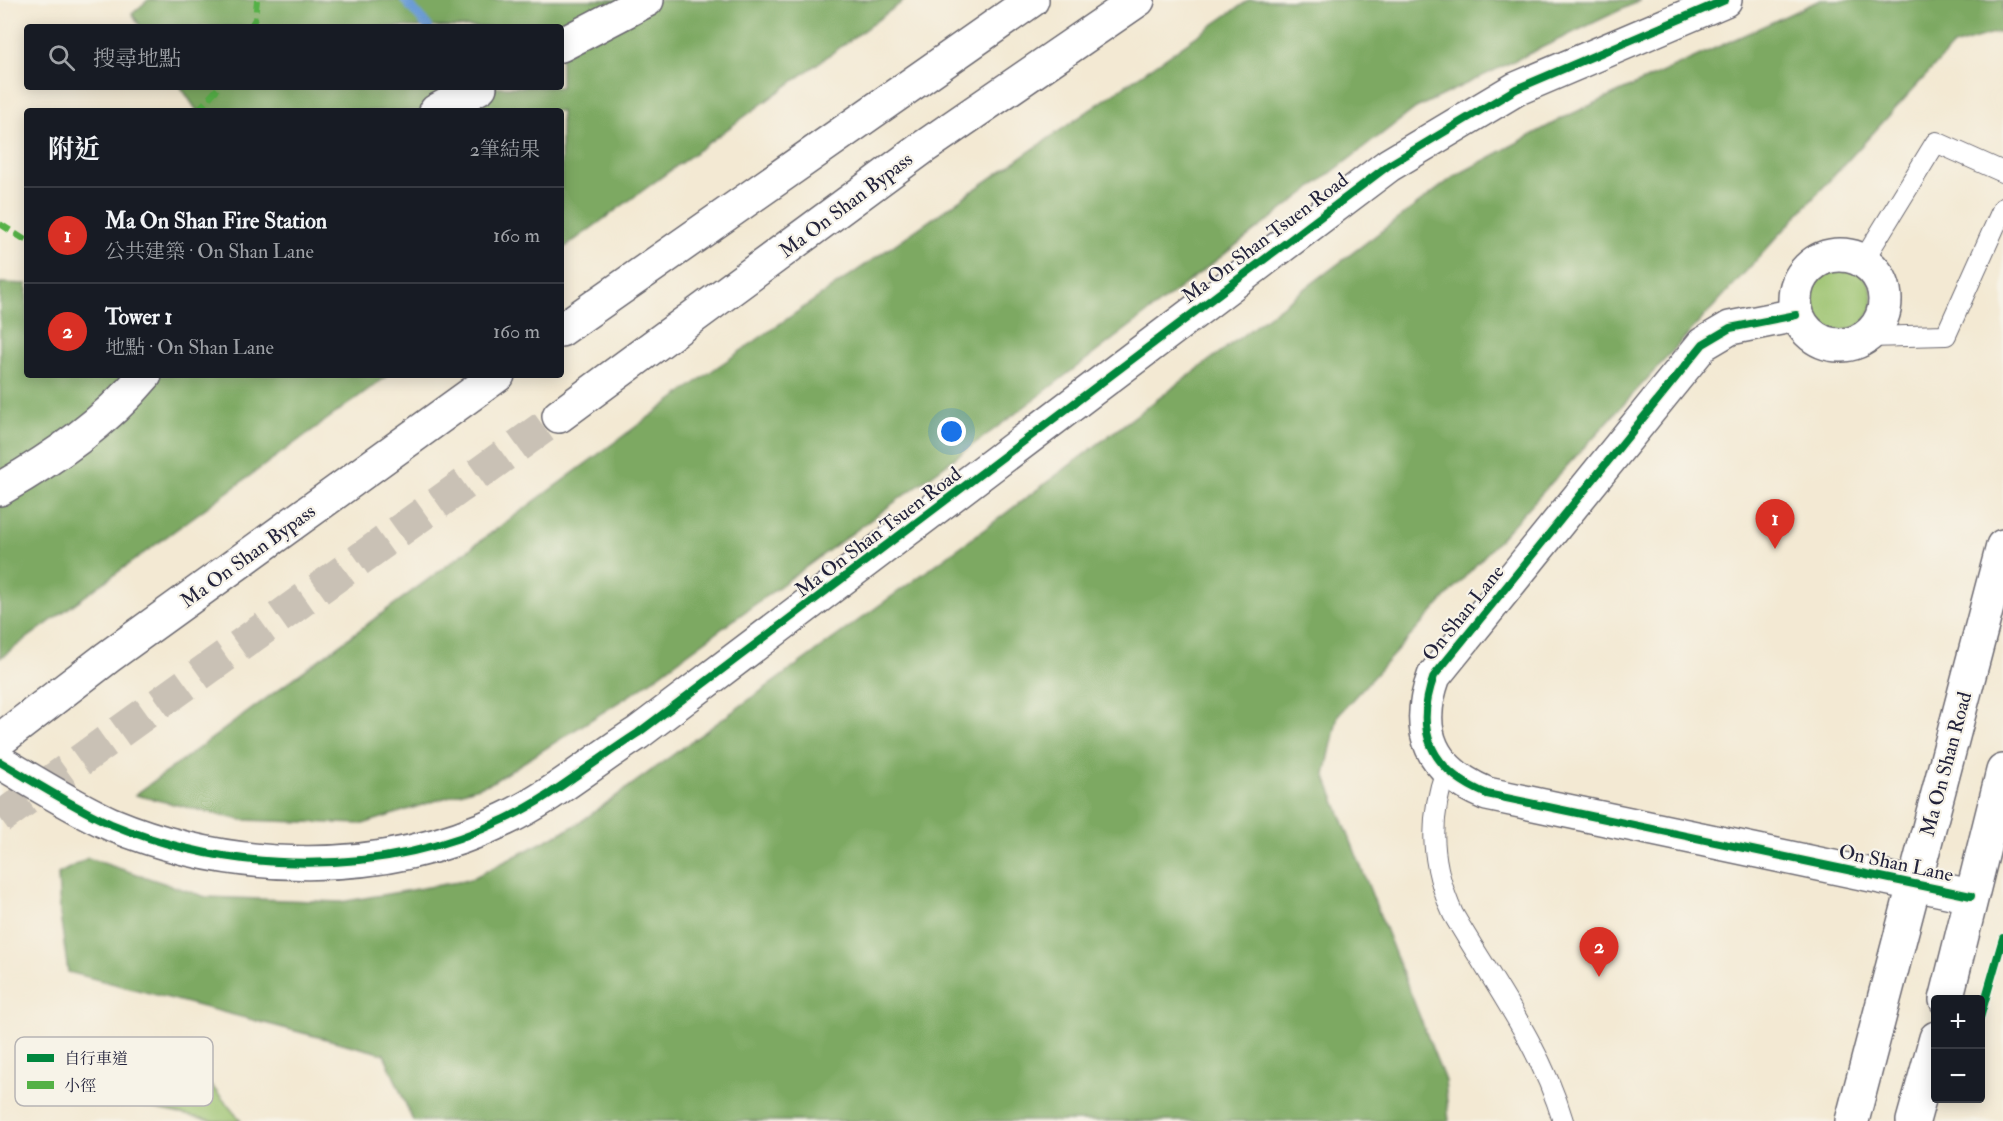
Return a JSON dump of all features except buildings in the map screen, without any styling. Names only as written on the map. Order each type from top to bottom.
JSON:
[{"type":"street","points":[[564,43],[647,0]]},
{"type":"street","points":[[564,328],[1032,0]]},
{"type":"street","name":"Ma On Shan Bypass","points":[[559,416],[921,149],[1138,0]]},
{"type":"street","name":"Ma On Shan Tsuen Road","points":[[0,762],[110,823],[193,848],[263,861],[342,861],[377,858],[442,843],[506,819],[545,797],[638,733],[1389,165],[1516,89],[1725,0]]},
{"type":"street","points":[[442,108],[474,90]]},
{"type":"street","points":[[1833,255],[1848,256],[1863,261],[1878,277],[1885,298],[1884,313],[1878,326],[1868,337],[1855,344],[1826,344],[1803,328],[1796,315],[1794,299],[1797,284],[1805,270],[1833,255]]},
{"type":"street","name":"On Shan Lane","points":[[1796,315],[1730,328],[1703,344],[1445,660],[1434,676],[1427,695],[1424,715],[1427,735],[1434,754],[1446,770],[1465,785],[1487,794],[1971,896]]},
{"type":"street","points":[[0,489],[69,445],[114,409],[142,378]]},
{"type":"street","name":"Ma On Shan Bypass","points":[[0,740],[108,657],[494,378]]},
{"type":"street","name":"Ma On Shan Road","points":[[1852,1121],[2003,546]]},
{"type":"street","points":[[1947,995],[2003,771]]},
{"type":"street","points":[[1912,1121],[1932,1049]]},
{"type":"lane","points":[[1863,261],[1936,142],[2003,172]]},
{"type":"lane","points":[[1868,337],[1946,335],[2003,208]]},
{"type":"lane","points":[[1446,770],[1433,818],[1436,869],[1443,892],[1459,925],[1539,1058],[1553,1089],[1563,1121]]},
{"type":"green space","points":[[148,0],[905,0],[564,248],[564,108],[195,108],[183,90],[564,90],[564,24],[139,24],[132,14]]},
{"type":"green space","points":[[1249,0],[1641,0],[1416,108],[1011,417],[638,690],[491,783],[363,824],[241,820],[135,795],[713,370]]},
{"type":"green space","points":[[1820,0],[2003,0],[2003,31],[1953,46],[1338,715],[1325,775],[1445,1081],[1449,1121],[413,1121],[384,1054],[68,972],[60,914],[58,874],[88,858],[206,897],[341,902],[469,880],[576,825],[982,531],[1455,176],[1565,117]]},
{"type":"green space","points":[[1841,267],[1853,269],[1864,276],[1871,287],[1873,299],[1871,311],[1864,322],[1853,329],[1841,331],[1829,329],[1818,322],[1811,311],[1809,299],[1811,287],[1818,276],[1829,269]]},
{"type":"green space","points":[[0,283],[24,284],[24,378],[384,378],[0,658]]},
{"type":"green space","points":[[213,1088],[241,1121],[215,1121],[141,1106],[213,1106]]},
{"type":"waterway","points":[[405,0],[425,24]]},
{"type":"tunnel","points":[[0,818],[559,416]]},
{"type":"marked path","points":[[252,24],[255,19],[257,0]]},
{"type":"marked path","points":[[200,108],[216,90]]},
{"type":"marked path","points":[[0,224],[24,239]]},
{"type":"cycle path","points":[[0,762],[111,824],[158,841],[207,853],[258,860],[309,863],[360,860],[410,852],[458,838],[505,819],[556,790],[638,733],[1389,165],[1516,89],[1725,0]]},
{"type":"cycle path","points":[[1796,315],[1730,328],[1703,344],[1434,676],[1428,696],[1427,732],[1432,748],[1441,762],[1468,785],[1487,794],[1971,896]]},
{"type":"cycle path","points":[[1985,1001],[2003,938]]},
{"type":"place","name":"Ma On Shan Fire Station","points":[[1775,549]]},
{"type":"place","name":"Tower 1","points":[[1599,977]]}]
